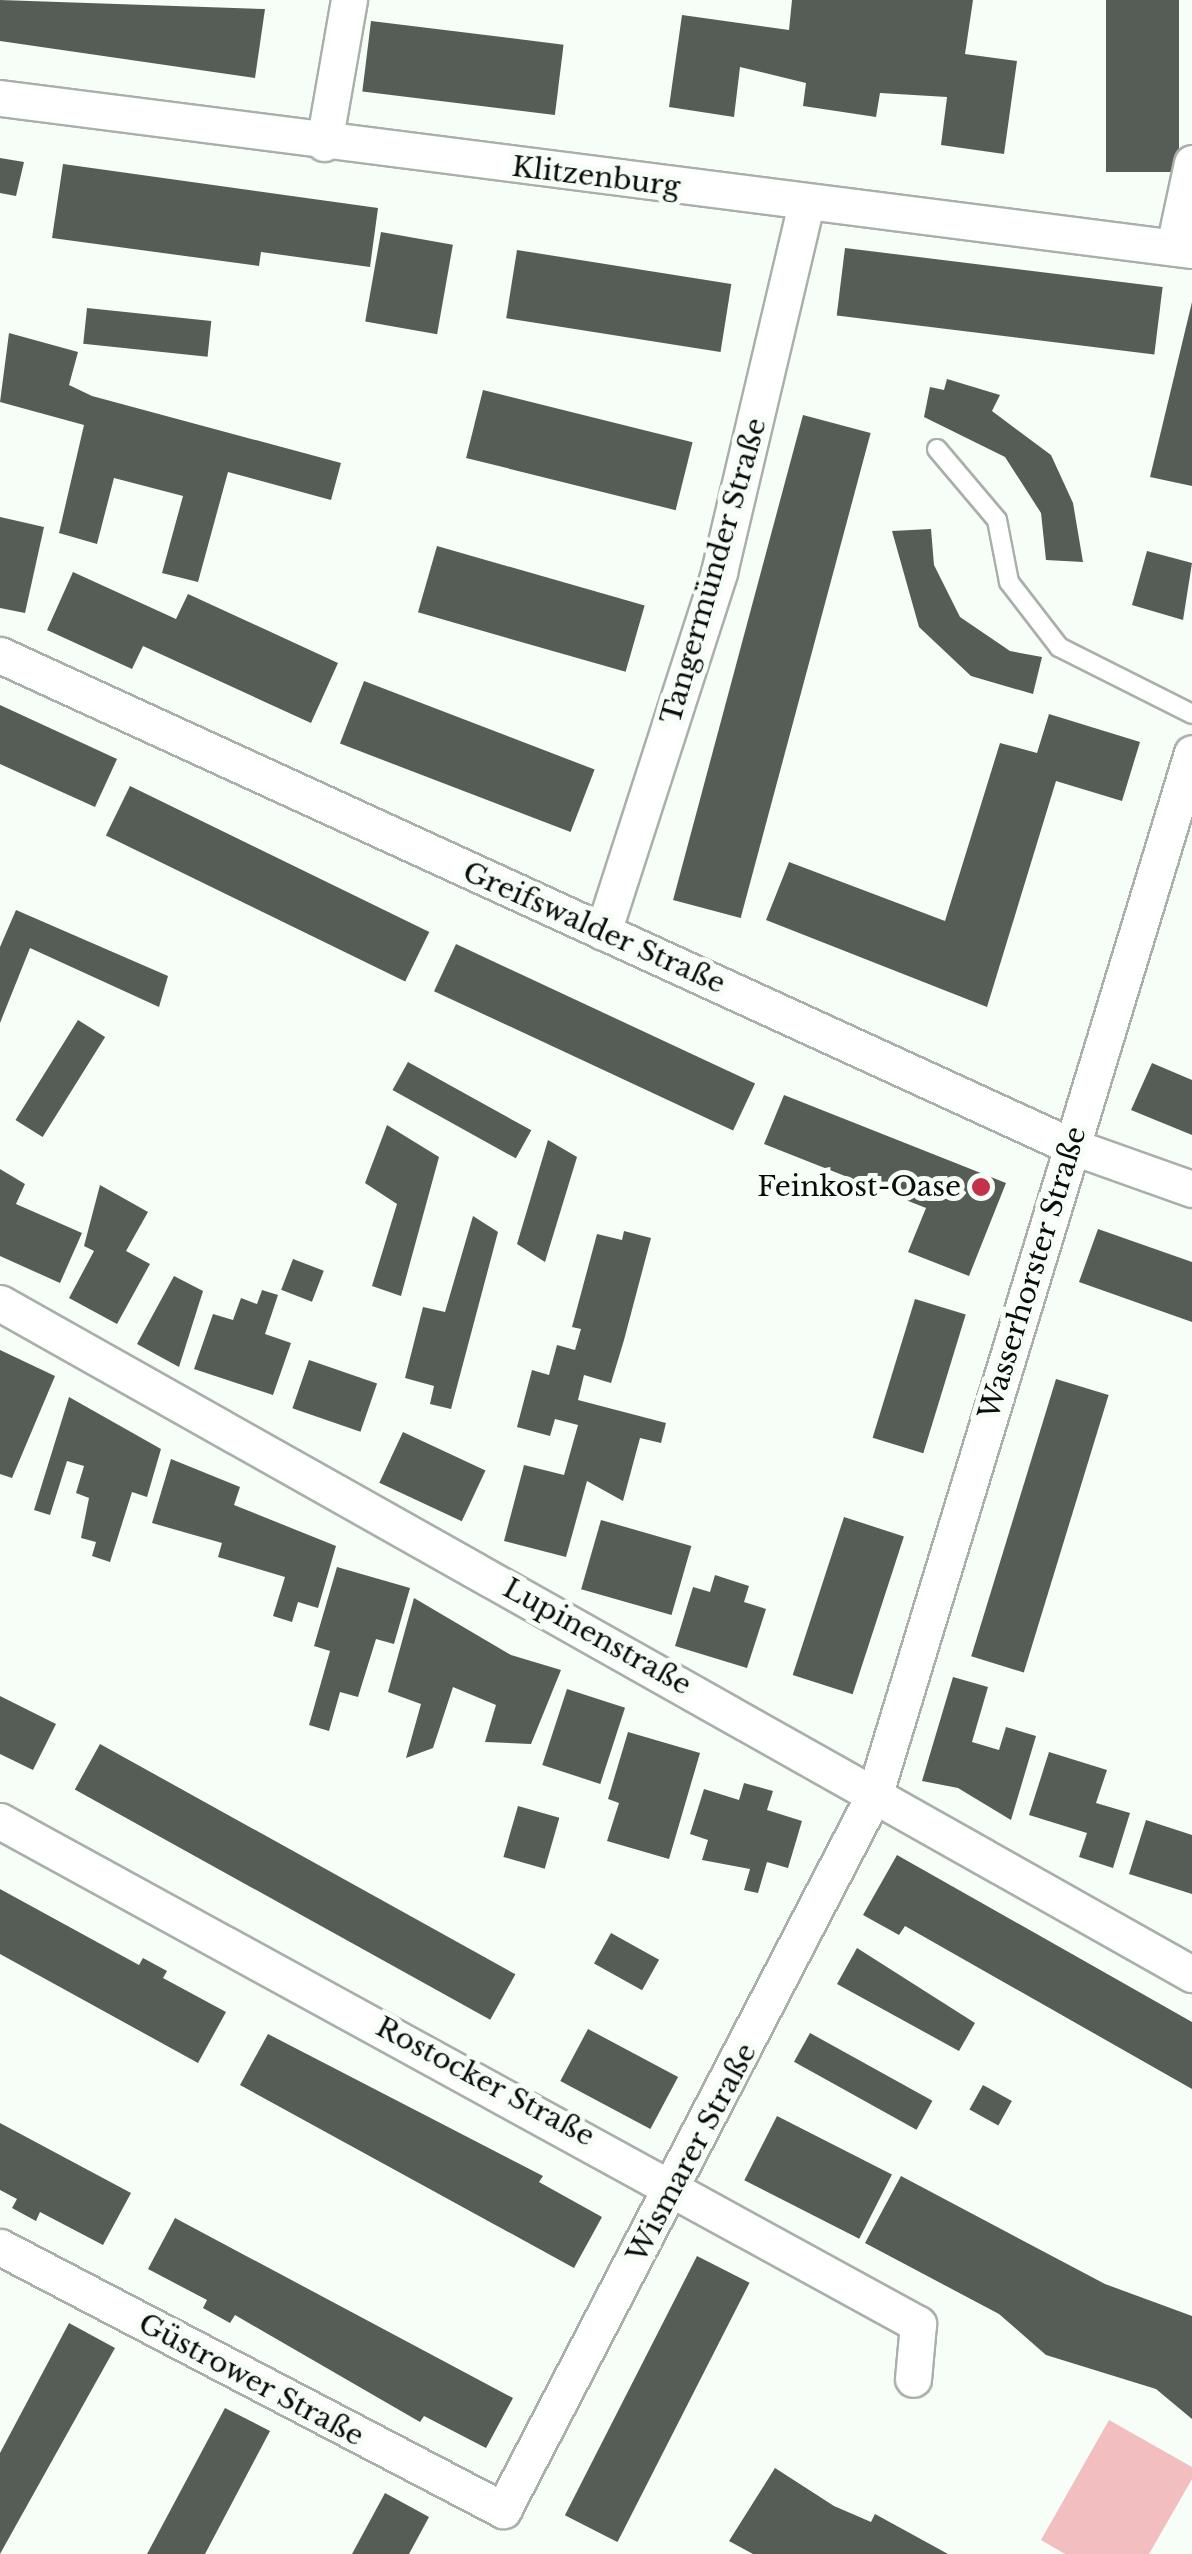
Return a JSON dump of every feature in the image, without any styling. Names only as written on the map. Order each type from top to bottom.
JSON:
[{"type":"street","points":[[324,143],[349,0]]},
{"type":"street","name":"Klitzenburg","points":[[0,98],[324,143],[1183,248]]},
{"type":"street","points":[[1183,248],[1192,162]]},
{"type":"street","name":"Tangermünder Straße","points":[[603,932],[719,572],[806,204]]},
{"type":"street","name":"Greifswalder Straße","points":[[0,655],[1071,1146],[1192,1189]]},
{"type":"street","name":"Wasserhorster Straße","points":[[875,1793],[1192,753]]},
{"type":"street","name":"Lupinenstraße","points":[[0,1303],[1192,1974]]},
{"type":"street","name":"Wismarer Straße","points":[[503,2510],[678,2185],[875,1793]]},
{"type":"street","name":"Rostocker Straße","points":[[0,1821],[678,2185],[918,2324],[913,2378]]},
{"type":"street","name":"Güstrower Straße","points":[[0,2247],[503,2510]]},
{"type":"lane","points":[[937,449],[997,520],[1010,582],[1059,646],[1192,714]]},
{"type":"shaded area","points":[[1109,2420],[1192,2467],[1192,2479],[1149,2554],[1065,2554],[1041,2540]]},
{"type":"building","points":[[0,0],[265,9],[255,78],[0,41]]},
{"type":"building","points":[[792,0],[973,0],[965,54],[1017,61],[1004,154],[941,145],[947,97],[880,93],[876,117],[803,106],[806,83],[740,67],[734,117],[669,107],[682,15],[789,30]]},
{"type":"building","points":[[1106,0],[1179,0],[1179,172],[1106,172]]},
{"type":"building","points":[[371,21],[564,45],[555,115],[362,91]]},
{"type":"building","points":[[0,158],[24,162],[16,196],[0,193]]},
{"type":"building","points":[[63,164],[378,208],[370,267],[261,252],[259,266],[52,238]]},
{"type":"building","points":[[381,232],[453,245],[437,334],[365,322]]},
{"type":"building","points":[[845,248],[1163,287],[1154,354],[837,315]]},
{"type":"building","points":[[517,250],[731,284],[721,352],[506,318]]},
{"type":"building","points":[[1192,302],[1192,486],[1150,477]]},
{"type":"building","points":[[87,308],[211,321],[208,357],[83,344]]},
{"type":"building","points":[[9,333],[78,352],[69,385],[92,396],[341,463],[331,500],[228,472],[198,582],[162,573],[183,496],[114,478],[97,544],[59,533],[84,425],[0,402]]},
{"type":"building","points":[[947,379],[1000,395],[992,411],[1051,455],[1073,503],[1083,562],[1046,560],[1041,513],[1005,457],[924,417],[930,387],[944,390]]},
{"type":"building","points":[[483,390],[693,442],[676,510],[466,458]]},
{"type":"building","points":[[803,415],[871,433],[741,918],[673,900]]},
{"type":"building","points":[[0,517],[44,527],[25,613],[0,608]]},
{"type":"building","points":[[931,529],[934,565],[960,617],[1010,651],[1042,657],[1033,694],[971,676],[919,627],[892,531]]},
{"type":"building","points":[[437,546],[645,606],[626,672],[418,612]]},
{"type":"building","points":[[1147,551],[1192,563],[1183,620],[1132,605]]},
{"type":"building","points":[[73,572],[176,619],[188,594],[338,663],[311,723],[143,646],[132,669],[47,630]]},
{"type":"building","points":[[364,681],[595,770],[571,832],[340,744]]},
{"type":"building","points":[[0,705],[117,759],[95,807],[0,764]]},
{"type":"building","points":[[1049,714],[1140,742],[1122,801],[1056,781],[987,1007],[766,920],[789,862],[945,921],[1000,743],[1037,753]]},
{"type":"building","points":[[130,786],[429,932],[405,981],[106,835]]},
{"type":"building","points":[[16,910],[168,976],[159,1007],[30,948],[0,1023],[0,947]]},
{"type":"building","points":[[456,944],[755,1083],[733,1131],[434,991]]},
{"type":"building","points":[[78,1020],[105,1037],[43,1137],[15,1120]]},
{"type":"building","points":[[408,1062],[531,1130],[516,1158],[392,1090]]},
{"type":"building","points":[[1152,1063],[1192,1080],[1192,1135],[1131,1110]]},
{"type":"building","points":[[784,1095],[1006,1183],[969,1276],[908,1252],[926,1208],[764,1144]]},
{"type":"building","points":[[387,1125],[439,1157],[401,1296],[372,1286],[397,1204],[365,1183]]},
{"type":"building","points":[[548,1140],[577,1157],[545,1262],[517,1244]]},
{"type":"building","points":[[0,1169],[25,1184],[16,1204],[82,1233],[60,1283],[0,1256]]},
{"type":"building","points":[[100,1185],[148,1212],[126,1251],[150,1264],[117,1324],[69,1298],[94,1251],[84,1246]]},
{"type":"building","points":[[473,1216],[498,1232],[451,1409],[430,1404],[434,1386],[405,1378],[423,1307],[445,1312]]},
{"type":"building","points":[[1098,1229],[1192,1262],[1192,1322],[1079,1282]]},
{"type":"building","points":[[624,1231],[651,1238],[624,1340],[611,1383],[584,1375],[578,1400],[666,1423],[661,1443],[640,1438],[623,1501],[587,1481],[566,1557],[504,1541],[524,1465],[564,1475],[578,1425],[555,1419],[550,1436],[517,1427],[532,1370],[549,1375],[557,1345],[575,1350],[581,1329],[572,1327],[597,1234],[622,1240]]},
{"type":"building","points":[[293,1259],[324,1271],[312,1302],[281,1290]]},
{"type":"building","points":[[174,1276],[203,1291],[179,1367],[137,1344]]},
{"type":"building","points":[[262,1290],[278,1295],[265,1334],[291,1343],[273,1395],[194,1369],[213,1314],[233,1320],[241,1298],[257,1304]]},
{"type":"building","points":[[915,1299],[966,1314],[923,1453],[873,1438]]},
{"type":"building","points":[[0,1350],[55,1376],[12,1478],[0,1474]]},
{"type":"building","points":[[309,1360],[377,1383],[360,1432],[292,1408]]},
{"type":"building","points":[[1056,1379],[1109,1395],[1024,1672],[971,1656]]},
{"type":"building","points":[[69,1397],[161,1449],[147,1497],[132,1492],[110,1562],[92,1556],[96,1542],[81,1538],[89,1498],[76,1493],[84,1466],[67,1461],[50,1515],[34,1510]]},
{"type":"building","points":[[403,1432],[485,1470],[462,1521],[379,1483]]},
{"type":"building","points":[[171,1459],[240,1487],[234,1505],[336,1546],[318,1608],[298,1602],[292,1622],[273,1616],[285,1577],[218,1557],[222,1543],[152,1523]]},
{"type":"building","points":[[844,1517],[904,1536],[853,1694],[793,1675]]},
{"type":"building","points":[[601,1520],[691,1546],[672,1615],[581,1589]]},
{"type":"building","points":[[337,1567],[410,1588],[394,1644],[376,1639],[358,1697],[340,1692],[329,1731],[309,1725],[330,1651],[314,1646]]},
{"type":"building","points":[[715,1575],[749,1586],[744,1602],[766,1609],[747,1668],[675,1646],[693,1587],[710,1592]]},
{"type":"building","points":[[414,1598],[511,1655],[561,1670],[531,1744],[485,1742],[496,1705],[453,1687],[433,1748],[406,1758],[421,1704],[388,1692]]},
{"type":"building","points":[[953,1677],[988,1687],[972,1742],[999,1750],[1006,1727],[1036,1736],[1011,1820],[958,1788],[922,1781]]},
{"type":"building","points":[[567,1689],[625,1708],[600,1784],[542,1765]]},
{"type":"building","points":[[0,1696],[56,1724],[33,1770],[0,1754]]},
{"type":"building","points":[[628,1732],[700,1753],[669,1859],[607,1841],[619,1803],[608,1799]]},
{"type":"building","points":[[100,1744],[515,1974],[490,2020],[75,1789]]},
{"type":"building","points":[[1049,1752],[1107,1770],[1096,1803],[1130,1813],[1113,1868],[1079,1857],[1087,1833],[1029,1815]]},
{"type":"building","points":[[744,1783],[773,1791],[767,1810],[802,1821],[788,1868],[767,1862],[758,1893],[744,1890],[750,1869],[702,1860],[708,1840],[690,1834],[704,1789],[739,1800]]},
{"type":"building","points":[[518,1806],[559,1818],[545,1869],[503,1857]]},
{"type":"building","points":[[1146,1820],[1192,1835],[1192,1894],[1129,1874]]},
{"type":"building","points":[[897,1855],[1192,2022],[1192,2089],[905,1926],[899,1935],[863,1915]]},
{"type":"building","points":[[0,1889],[139,1965],[143,1958],[167,1971],[163,1978],[226,2012],[198,2063],[0,1954]]},
{"type":"building","points":[[611,1933],[659,1960],[642,1990],[594,1964]]},
{"type":"building","points":[[857,1948],[975,2023],[959,2051],[837,1984]]},
{"type":"building","points":[[588,2029],[678,2077],[650,2129],[560,2081]]},
{"type":"building","points":[[810,2033],[932,2101],[916,2130],[794,2062]]},
{"type":"building","points":[[268,2034],[543,2176],[539,2182],[602,2217],[574,2268],[240,2085]]},
{"type":"building","points":[[983,2085],[1012,2101],[998,2125],[969,2109]]},
{"type":"building","points":[[777,2116],[892,2175],[859,2239],[744,2180]]},
{"type":"building","points":[[0,2123],[131,2193],[103,2245],[40,2212],[36,2221],[12,2208],[17,2199],[0,2190]]},
{"type":"building","points":[[901,2176],[1105,2284],[1192,2316],[1192,2419],[1156,2389],[1046,2355],[999,2314],[865,2243]]},
{"type":"building","points":[[175,2218],[513,2398],[486,2448],[424,2416],[420,2422],[235,2315],[230,2323],[203,2308],[207,2300],[148,2269]]},
{"type":"building","points":[[697,2256],[750,2283],[617,2542],[565,2515]]},
{"type":"building","points":[[69,2323],[115,2348],[0,2554],[0,2453]]},
{"type":"building","points":[[225,2408],[270,2431],[205,2554],[147,2554]]},
{"type":"building","points":[[775,2468],[834,2506],[871,2522],[875,2514],[948,2554],[753,2554],[729,2541]]},
{"type":"building","points":[[385,2493],[429,2517],[409,2554],[352,2554]]},
{"type":"place","name":"Feinkost-Oase","points":[[981,1187]]}]
